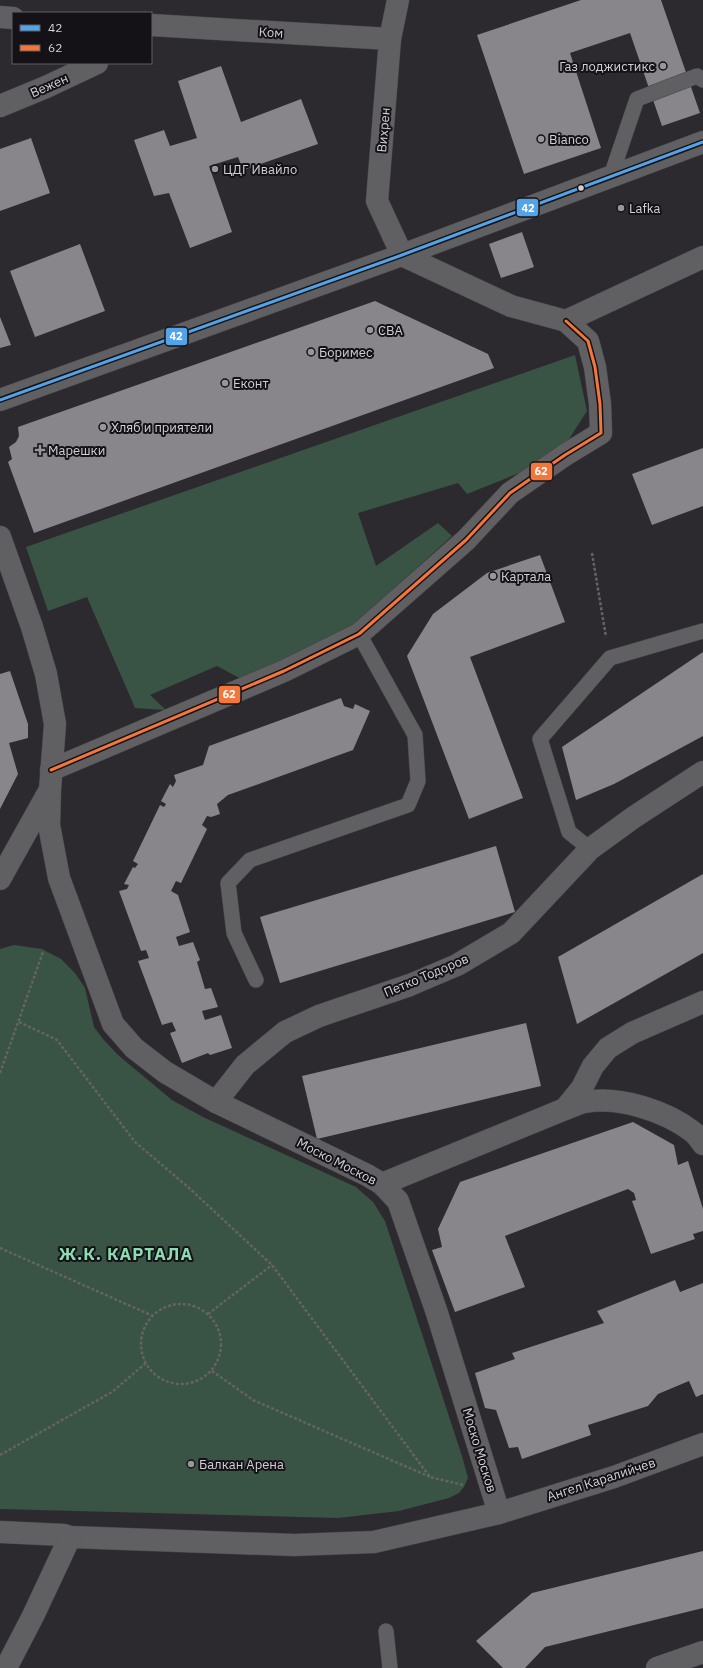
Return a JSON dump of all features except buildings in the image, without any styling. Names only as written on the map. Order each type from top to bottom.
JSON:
[{"type":"street","name":"Вихрен","points":[[398,0],[390,39],[377,201],[402,255]]},
{"type":"street","points":[[0,17],[12,18]]},
{"type":"street","name":"Ком","points":[[152,25],[390,39]]},
{"type":"street","points":[[152,37],[173,27]]},
{"type":"street","name":"Вежен","points":[[0,106],[46,87],[95,64]]},
{"type":"street","points":[[0,400],[402,255],[703,142]]},
{"type":"street","points":[[0,879],[51,780],[360,634],[466,540],[510,493],[565,455],[601,433],[600,404],[595,367],[588,341],[566,321],[511,306],[402,255]]},
{"type":"street","points":[[566,321],[703,257]]},
{"type":"street","name":"Моско Москов","points":[[0,537],[32,627],[46,674],[55,724],[49,825],[59,878],[113,1024],[134,1048],[166,1072],[216,1102],[361,1171],[382,1184],[398,1201],[444,1335],[499,1513]]},
{"type":"street","name":"Петко Тодоров","points":[[216,1102],[245,1065],[285,1032],[319,1016],[410,985],[437,974],[511,932],[590,849],[634,817],[703,772]]},
{"type":"street","points":[[565,1109],[582,1088],[593,1066],[608,1048],[632,1033],[703,1002]]},
{"type":"street","points":[[382,1184],[585,1102],[606,1101],[638,1105],[670,1118],[694,1133],[703,1144]]},
{"type":"street","name":"Ангел Каралийчев","points":[[0,1532],[64,1535],[70,1537],[294,1545],[374,1542],[499,1513],[614,1477],[703,1444]]},
{"type":"street","points":[[6,1668],[33,1616],[70,1537]]},
{"type":"street","points":[[657,1668],[703,1652]]},
{"type":"lane","points":[[611,176],[637,99],[698,76],[703,80]]},
{"type":"lane","points":[[590,849],[569,832],[540,739],[610,658],[703,631]]},
{"type":"lane","points":[[256,980],[234,933],[228,883],[250,860],[408,805],[418,781],[414,735],[360,634]]},
{"type":"lane","points":[[386,1631],[390,1668]]},
{"type":"path","points":[[592,552],[610,658]]},
{"type":"path","points":[[0,1074],[43,952]]},
{"type":"path","points":[[19,1022],[57,1040],[135,1142],[188,1187],[272,1265],[430,1477]]},
{"type":"path","points":[[0,1248],[153,1316]]},
{"type":"path","points":[[208,1314],[272,1265]]},
{"type":"path","points":[[174,1304],[186,1304],[198,1307],[208,1314],[216,1324],[220,1335],[222,1348],[212,1371],[201,1379],[189,1383],[176,1384],[164,1380],[153,1373],[146,1363],[142,1351],[141,1338],[145,1326],[153,1316],[163,1308],[174,1304]]},
{"type":"path","points":[[0,1455],[112,1392],[146,1363]]},
{"type":"path","points":[[212,1371],[253,1400],[430,1477],[465,1485]]},
{"type":"green space","points":[[575,355],[587,411],[557,458],[467,494],[458,483],[358,513],[376,566],[438,523],[452,536],[349,629],[249,683],[217,666],[150,695],[166,710],[135,708],[87,597],[48,611],[26,547]]},
{"type":"green space","points":[[14,945],[42,949],[61,959],[75,973],[85,988],[94,1027],[103,1039],[118,1055],[172,1100],[203,1117],[356,1187],[373,1202],[385,1221],[462,1456],[468,1478],[464,1487],[459,1493],[449,1498],[399,1511],[338,1518],[0,1509],[0,949]]},
{"type":"transit line","name":"42","points":[[0,400],[402,255],[703,142]]},
{"type":"transit line","name":"62","points":[[51,770],[284,671],[359,634],[466,540],[510,493],[565,455],[601,433],[600,404],[595,367],[588,341],[566,321]]},
{"type":"place","name":"Газ лоджистикс","points":[[663,66]]},
{"type":"place","name":"Bianco","points":[[541,139]]},
{"type":"place","name":"ЦДГ Ивайло","points":[[215,169]]},
{"type":"place","name":"Lafka","points":[[621,208]]},
{"type":"place","name":"CBA","points":[[370,330]]},
{"type":"place","name":"Боримес","points":[[311,352]]},
{"type":"place","name":"Еконт","points":[[225,383]]},
{"type":"place","name":"Хляб и приятели","points":[[103,427]]},
{"type":"place","name":"Марешки","points":[[40,450]]},
{"type":"place","name":"Картала","points":[[493,576]]},
{"type":"place","name":"Балкан Арена","points":[[191,1464]]},
{"type":"district","name":"Ж.К. КАРТАЛА","points":[[126,1254]]}]
